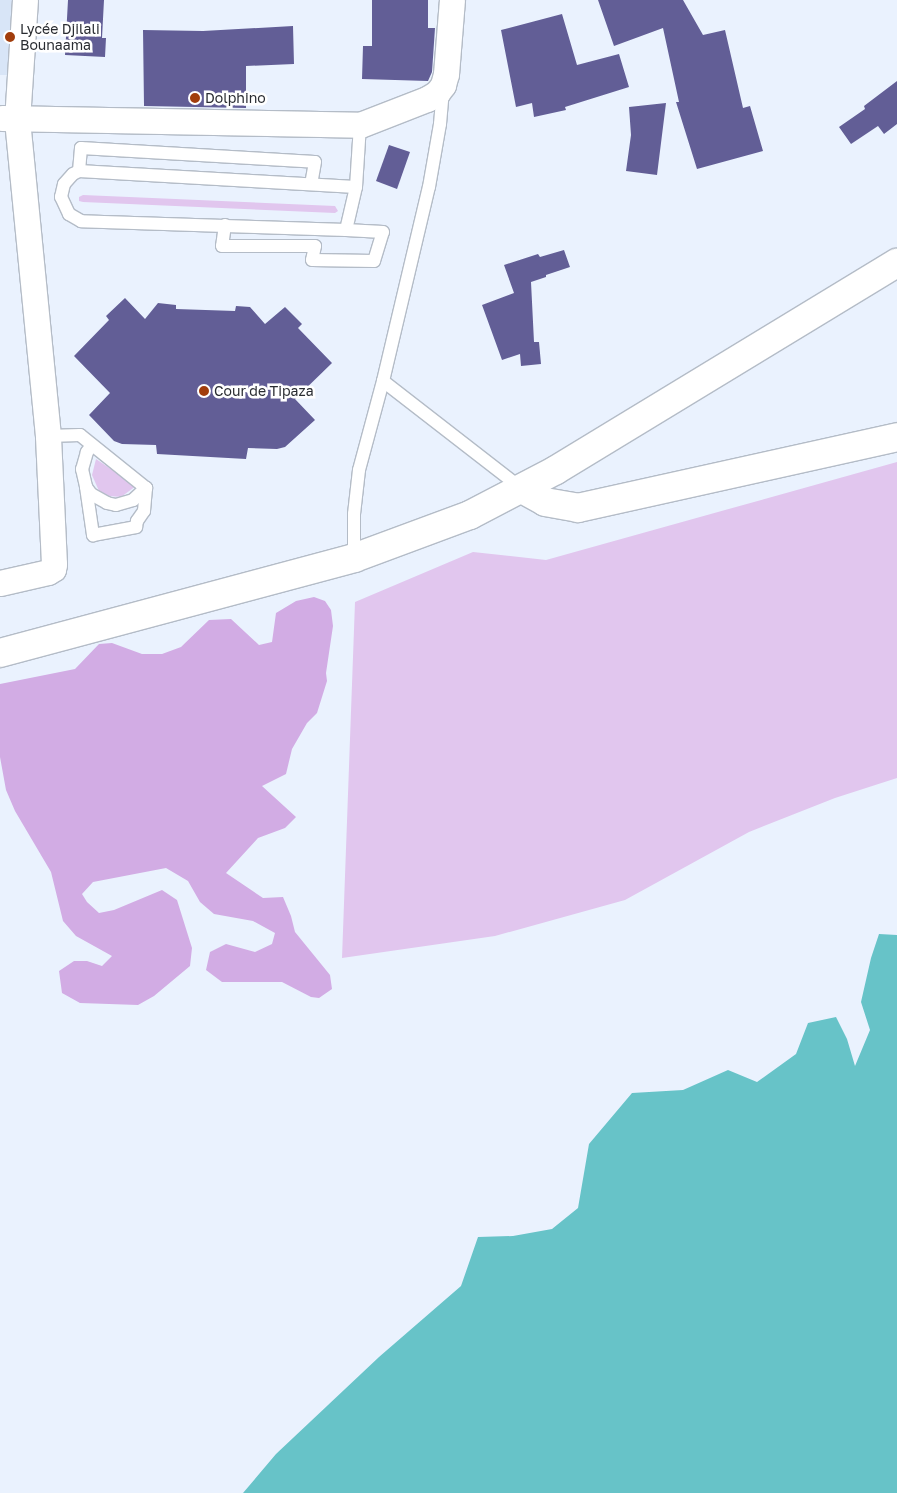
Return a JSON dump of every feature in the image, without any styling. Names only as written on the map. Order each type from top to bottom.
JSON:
[{"type":"main road","points":[[0,653],[354,558],[470,515],[522,489],[897,263]]},
{"type":"main road","points":[[522,489],[545,502],[578,508],[897,437]]},
{"type":"street","points":[[0,584],[40,575],[53,569],[54,554],[48,436],[8,119],[25,0]]},
{"type":"street","points":[[8,119],[360,125],[418,100],[427,99],[443,85],[446,74],[452,0]]},
{"type":"lane","points":[[354,558],[354,514],[358,477],[383,382],[429,187],[440,124],[443,85]]},
{"type":"lane","points":[[346,230],[356,187],[360,125]]},
{"type":"lane","points":[[79,171],[81,148],[315,162],[311,184]]},
{"type":"lane","points":[[225,225],[222,246],[315,246],[312,260],[374,261],[383,232],[225,225],[81,221],[69,214],[61,197],[64,184],[73,174],[79,171],[356,187]]},
{"type":"lane","points":[[383,382],[522,489]]},
{"type":"lane","points":[[48,436],[80,434],[146,488]]},
{"type":"lane","points":[[92,445],[87,452],[82,470],[93,535],[136,527],[137,521],[144,511],[146,488]]},
{"type":"lane","points":[[86,487],[98,500],[116,505],[133,500],[146,488]]},
{"type":"shaded area","name":"Lycée Djilali Bounaama","points":[[0,0],[20,0],[19,75],[0,75]]},
{"type":"shaded area","points":[[83,195],[335,206],[338,211],[335,213],[79,201],[79,197]]},
{"type":"shaded area","points":[[96,459],[136,486],[121,497],[109,496],[99,491],[92,475]]},
{"type":"shaded area","points":[[897,462],[897,778],[835,798],[749,832],[625,900],[495,936],[342,958],[355,602],[473,552],[546,560]]},
{"type":"shaded area","points":[[314,597],[325,601],[331,610],[333,626],[326,673],[327,681],[317,713],[307,723],[292,749],[286,774],[262,786],[296,817],[285,828],[258,838],[226,873],[263,898],[283,897],[295,932],[330,975],[332,989],[319,998],[311,997],[282,982],[222,982],[206,970],[210,952],[226,944],[255,952],[272,944],[275,933],[253,921],[214,914],[200,902],[188,881],[166,868],[93,882],[82,894],[87,902],[99,913],[114,910],[162,890],[177,900],[192,948],[190,966],[154,996],[138,1005],[80,1003],[62,993],[59,971],[74,961],[87,961],[102,966],[112,956],[76,936],[63,921],[51,872],[15,811],[6,790],[0,757],[0,684],[75,669],[99,644],[112,643],[142,654],[162,654],[181,647],[209,620],[231,619],[259,645],[272,642],[276,613],[296,601]]},
{"type":"water","points":[[879,934],[897,935],[897,1493],[243,1493],[276,1454],[379,1357],[461,1286],[478,1237],[513,1236],[552,1229],[578,1208],[589,1144],[632,1093],[683,1090],[728,1070],[757,1082],[796,1054],[808,1023],[836,1017],[847,1039],[855,1066],[870,1030],[861,1002],[871,958]]},
{"type":"building","points":[[68,0],[104,0],[102,38],[106,38],[105,57],[65,55]]},
{"type":"building","points":[[372,0],[428,0],[428,28],[435,28],[432,72],[428,81],[362,79],[363,46],[372,46]]},
{"type":"building","points":[[598,0],[683,0],[703,35],[725,30],[743,108],[750,106],[763,151],[697,169],[676,102],[679,102],[663,28],[614,46]]},
{"type":"building","points":[[562,14],[577,65],[619,54],[629,87],[565,107],[566,110],[534,117],[532,103],[516,107],[501,30]]},
{"type":"building","points":[[293,26],[294,64],[246,66],[246,108],[144,106],[143,30],[203,31]]},
{"type":"building","points":[[897,81],[897,124],[884,134],[878,126],[851,144],[839,127],[865,109],[864,106]]},
{"type":"building","points":[[666,103],[657,175],[626,171],[631,135],[629,107]]},
{"type":"building","points":[[389,145],[410,152],[397,189],[376,181]]},
{"type":"building","points":[[564,250],[570,267],[531,282],[534,342],[539,342],[541,364],[521,366],[520,354],[502,360],[482,305],[514,293],[504,265],[538,254],[540,257]]},
{"type":"building","points":[[125,298],[145,319],[158,303],[176,305],[176,309],[235,311],[236,306],[250,307],[265,324],[285,307],[302,324],[298,328],[332,363],[295,399],[315,420],[285,447],[277,449],[248,448],[246,459],[157,454],[156,445],[122,444],[114,441],[89,415],[110,393],[74,356],[109,320],[106,316]]},
{"type":"place","name":"Lycée Djilali Bounaama","points":[[10,37]]},
{"type":"place","name":"Dolphino","points":[[195,98]]},
{"type":"place","name":"Cour de Tipaza","points":[[204,391]]}]
